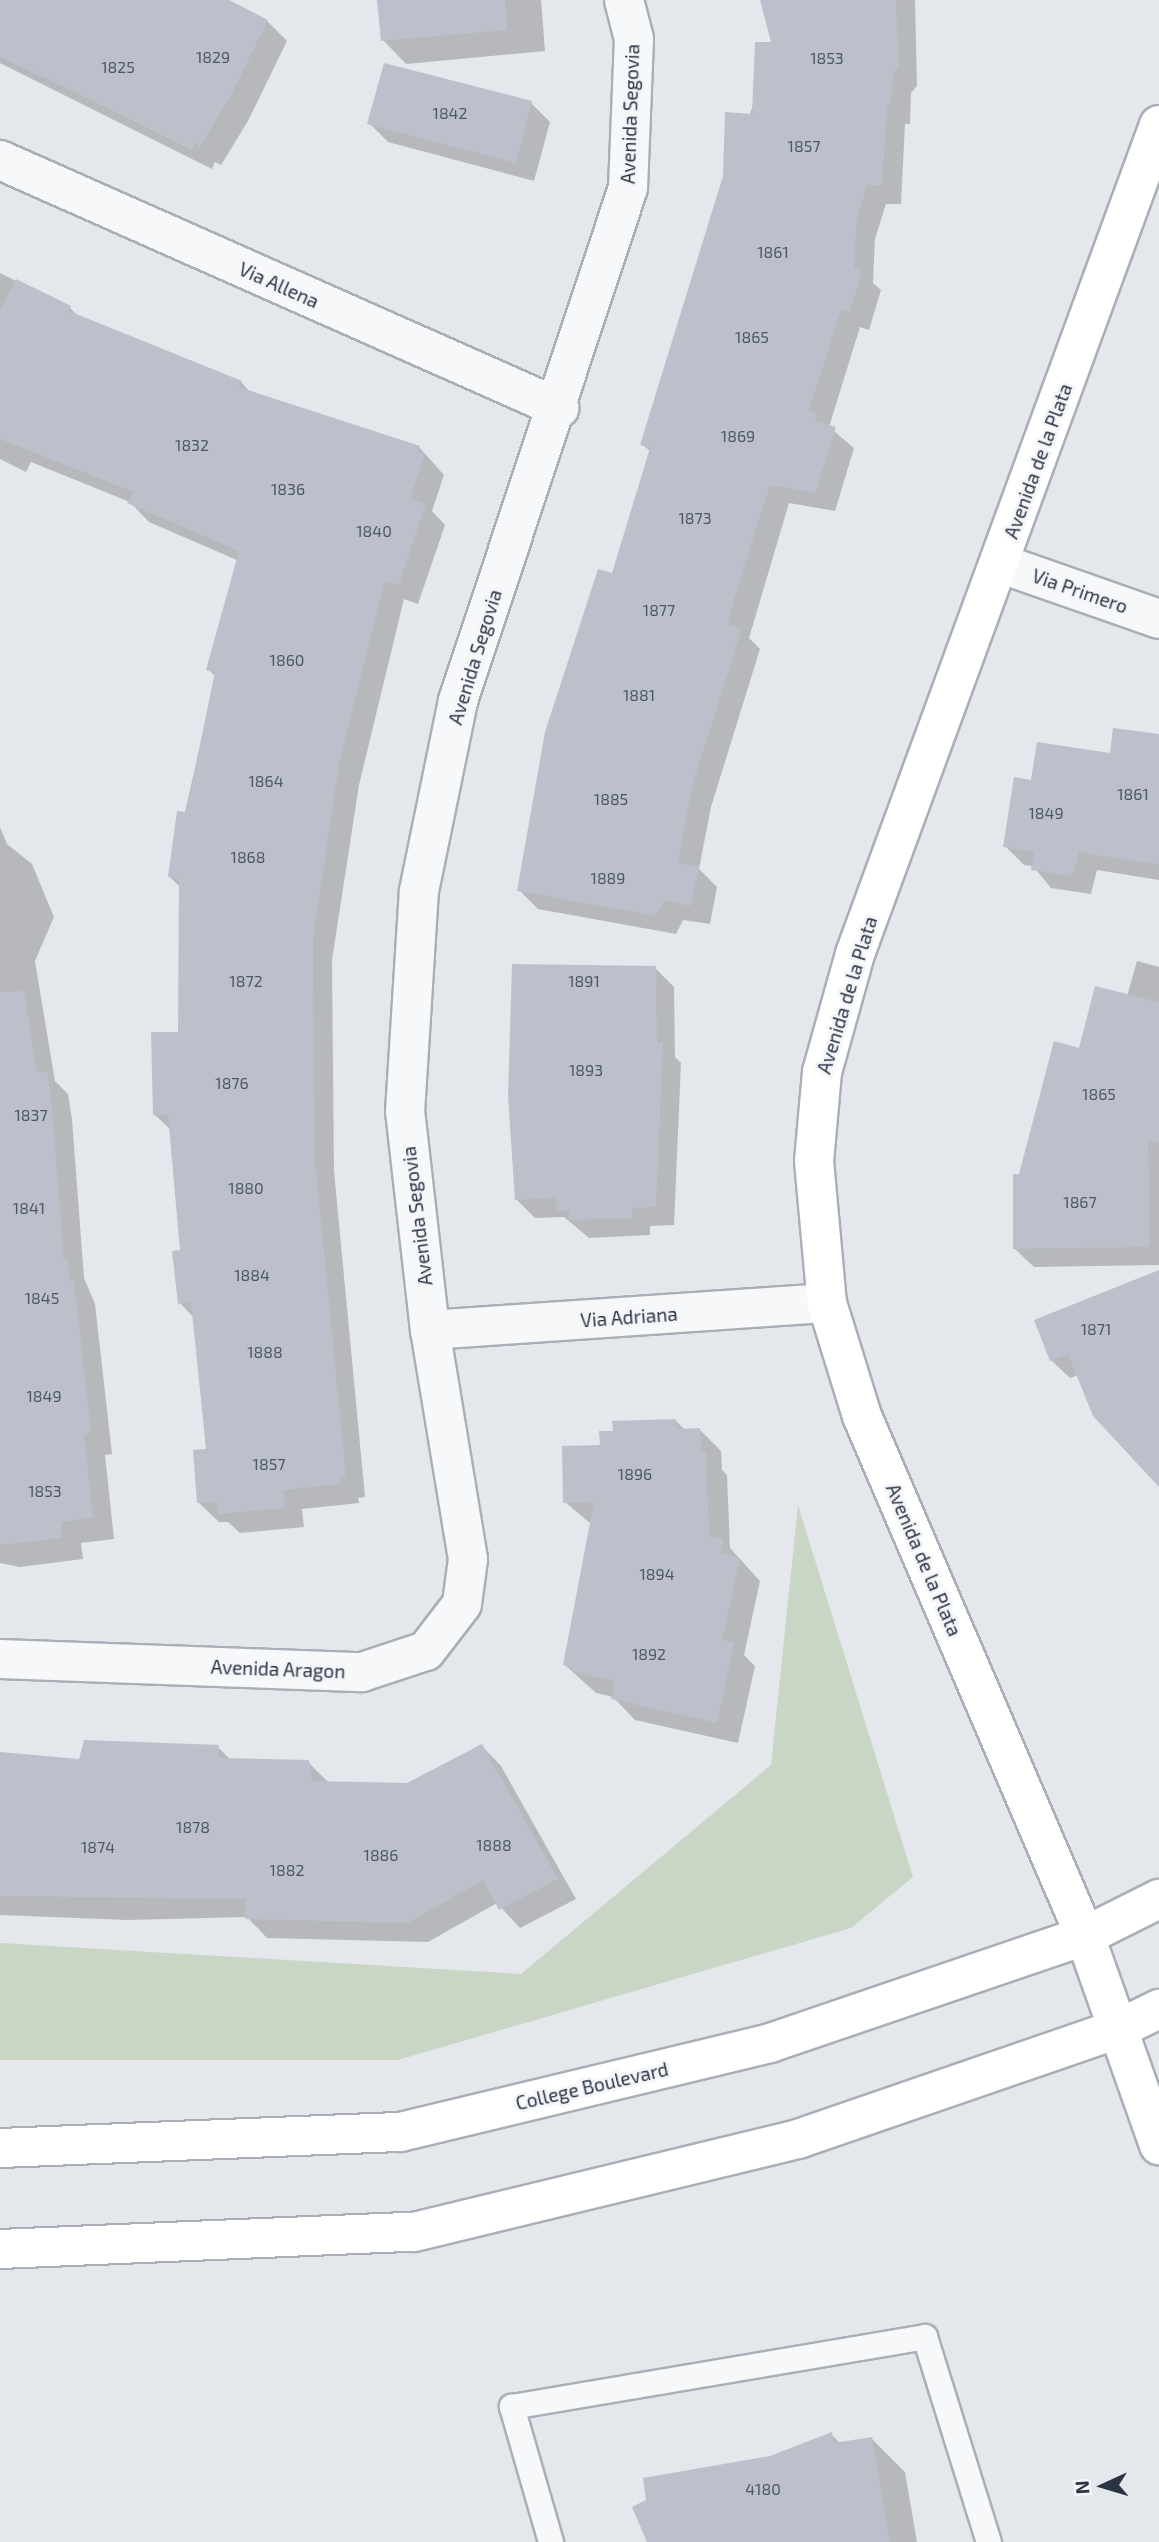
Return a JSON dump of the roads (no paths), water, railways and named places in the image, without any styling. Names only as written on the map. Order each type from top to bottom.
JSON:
[{"type":"main road","name":"Avenida de la Plata","points":[[1159,125],[1002,564],[855,954],[822,1072],[814,1161],[827,1303],[862,1416],[1085,1936],[1159,2145]]},
{"type":"main road","name":"College Boulevard","points":[[0,2148],[400,2132],[770,2043],[1085,1936],[1159,1899]]},
{"type":"main road","points":[[0,2249],[414,2232],[798,2139],[1118,2029],[1159,2009]]},
{"type":"street","name":"Avenida Segovia","points":[[430,1331],[405,1112],[419,891],[458,701],[559,408],[628,188],[634,39],[624,0]]},
{"type":"street","name":"Via Allena","points":[[0,160],[559,408]]},
{"type":"street","name":"Via Primero","points":[[1002,564],[1159,619]]},
{"type":"street","name":"Via Adriana","points":[[430,1331],[827,1303]]},
{"type":"street","name":"Avenida Aragon","points":[[0,1659],[362,1672],[426,1650],[462,1604],[468,1559],[430,1331]]},
{"type":"lane","points":[[551,2542],[512,2407],[925,2337],[989,2542]]}]
